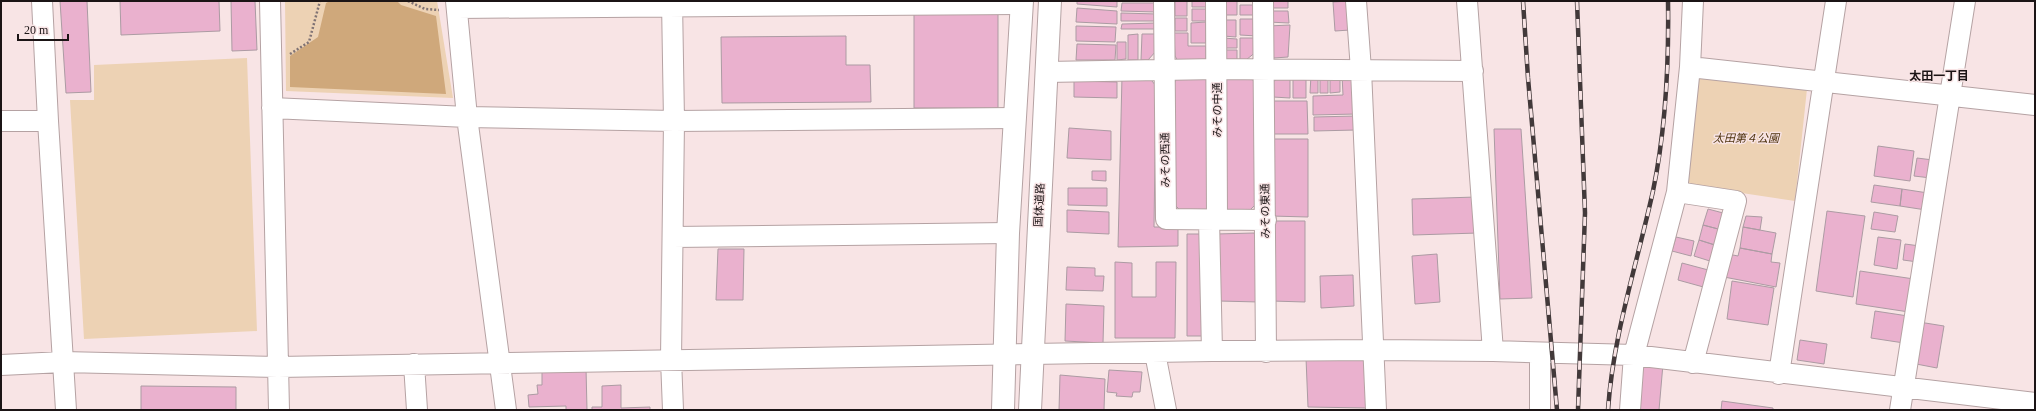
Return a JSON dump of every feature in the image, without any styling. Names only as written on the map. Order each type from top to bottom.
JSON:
[{"type":"street","points":[[42,1],[66,410]]},
{"type":"street","points":[[270,1],[279,410]]},
{"type":"street","name":"国体道路","points":[[1030,410],[1050,1]]},
{"type":"street","name":"みその西通","points":[[1164,1],[1166,219],[1266,220]]},
{"type":"street","name":"みその中通","points":[[1212,351],[1213,219],[1217,69],[1216,1]]},
{"type":"street","name":"みその東通","points":[[1263,1],[1266,352]]},
{"type":"street","points":[[1356,1],[1362,70],[1376,410]]},
{"type":"street","points":[[1467,1],[1493,351]]},
{"type":"street","points":[[1630,410],[1634,355],[1677,192],[1690,67],[1693,1]]},
{"type":"street","points":[[1779,374],[1836,1]]},
{"type":"street","points":[[1900,410],[1965,1]]},
{"type":"street","points":[[506,410],[452,6],[1022,3],[1008,233],[1006,354],[1003,410]]},
{"type":"street","points":[[672,4],[674,121],[671,359],[673,410]]},
{"type":"street","points":[[1690,67],[2035,105]]},
{"type":"street","points":[[1046,72],[1217,69],[1473,71]]},
{"type":"street","points":[[272,108],[467,117],[674,121],[1015,118]]},
{"type":"street","points":[[1,122],[48,121]]},
{"type":"street","points":[[1677,192],[1736,201],[1693,363]]},
{"type":"street","points":[[673,237],[1008,233]]},
{"type":"street","points":[[1,365],[64,362],[278,366],[1212,351],[1493,351],[1634,355],[1779,374],[1904,388],[1954,402],[2035,403]]},
{"type":"street","points":[[1155,353],[1166,410]]},
{"type":"street","points":[[1540,353],[1540,410]]},
{"type":"street","points":[[414,364],[417,410]]},
{"type":"path","points":[[289,54],[309,42],[320,1]]},
{"type":"path","points":[[409,1],[425,9],[452,6]]},
{"type":"green space","points":[[285,1],[437,1],[453,98],[286,91]]},
{"type":"green space","points":[[247,58],[257,331],[84,339],[70,100],[94,100],[94,65]]},
{"type":"green space","name":"太田第４公園","points":[[1698,77],[1807,89],[1795,201],[1682,184]]},
{"type":"shaded area","points":[[330,1],[397,1],[401,5],[436,16],[446,94],[290,87],[290,56],[318,37],[326,3]]},
{"type":"building","points":[[60,1],[87,1],[91,92],[66,93]]},
{"type":"building","points":[[120,1],[219,1],[220,31],[121,35]]},
{"type":"building","points":[[231,1],[255,1],[257,50],[232,51]]},
{"type":"building","points":[[1077,1],[1117,1],[1117,7],[1077,4]]},
{"type":"building","points":[[1175,1],[1187,1],[1187,16],[1175,16]]},
{"type":"building","points":[[1192,1],[1206,1],[1206,7],[1192,7]]},
{"type":"building","points":[[1222,1],[1237,1],[1237,15],[1222,15]]},
{"type":"building","points":[[1268,1],[1288,1],[1288,8],[1267,8]]},
{"type":"building","points":[[1349,1],[1350,30],[1335,31],[1333,2]]},
{"type":"building","points":[[1122,3],[1156,3],[1156,12],[1121,11]]},
{"type":"building","points":[[1240,5],[1257,5],[1257,15],[1240,15]]},
{"type":"building","points":[[1077,8],[1117,11],[1117,24],[1076,22]]},
{"type":"building","points":[[1192,9],[1206,9],[1206,21],[1192,21]]},
{"type":"building","points":[[914,11],[998,11],[998,108],[914,108]]},
{"type":"building","points":[[1268,11],[1288,11],[1289,23],[1268,22]]},
{"type":"building","points":[[1121,13],[1157,14],[1157,21],[1121,21]]},
{"type":"building","points":[[1175,18],[1187,18],[1187,31],[1175,31]]},
{"type":"building","points":[[1240,19],[1257,19],[1257,36],[1240,35]]},
{"type":"building","points":[[1222,20],[1236,20],[1236,37],[1223,36]]},
{"type":"building","points":[[1206,22],[1206,43],[1191,43],[1191,23]]},
{"type":"building","points":[[1156,23],[1156,29],[1121,29],[1122,24]]},
{"type":"building","points":[[1290,25],[1288,57],[1274,58],[1269,49],[1268,26]]},
{"type":"building","points":[[1076,26],[1116,27],[1115,42],[1076,41]]},
{"type":"building","points":[[1174,33],[1188,33],[1188,46],[1206,46],[1206,62],[1179,63],[1175,56]]},
{"type":"building","points":[[1138,34],[1138,60],[1128,60],[1128,35]]},
{"type":"building","points":[[1142,34],[1157,34],[1156,51],[1148,60],[1141,60]]},
{"type":"building","points":[[846,36],[846,65],[870,65],[871,102],[722,103],[721,37]]},
{"type":"building","points":[[1223,38],[1237,39],[1237,48],[1223,48]]},
{"type":"building","points":[[1240,38],[1257,38],[1257,51],[1246,60],[1240,61]]},
{"type":"building","points":[[1117,42],[1126,42],[1126,59],[1117,60]]},
{"type":"building","points":[[1077,44],[1116,45],[1115,60],[1076,60]]},
{"type":"building","points":[[1223,50],[1237,50],[1237,61],[1223,61]]},
{"type":"building","points":[[1178,75],[1209,75],[1209,211],[1181,211],[1175,205],[1174,84]]},
{"type":"building","points":[[1281,75],[1290,75],[1290,98],[1273,97],[1272,83]]},
{"type":"building","points":[[1293,75],[1306,75],[1306,98],[1293,98]]},
{"type":"building","points":[[1311,75],[1318,75],[1318,93],[1310,93]]},
{"type":"building","points":[[1320,75],[1328,75],[1328,93],[1320,93]]},
{"type":"building","points":[[1330,75],[1340,75],[1340,92],[1330,93]]},
{"type":"building","points":[[1342,75],[1354,81],[1356,114],[1313,115],[1313,96],[1343,95]]},
{"type":"building","points":[[1122,76],[1148,76],[1156,86],[1154,227],[1178,227],[1178,246],[1118,247]]},
{"type":"building","points":[[1225,76],[1248,76],[1256,83],[1255,205],[1249,211],[1226,210]]},
{"type":"building","points":[[1074,81],[1117,82],[1117,98],[1074,97]]},
{"type":"building","points":[[1273,101],[1307,101],[1308,134],[1272,134]]},
{"type":"building","points":[[1356,116],[1356,130],[1314,131],[1314,117]]},
{"type":"building","points":[[1069,128],[1111,131],[1111,160],[1067,158]]},
{"type":"building","points":[[1494,129],[1521,129],[1532,298],[1500,299]]},
{"type":"building","points":[[1272,139],[1308,139],[1308,217],[1271,216]]},
{"type":"building","points":[[1878,146],[1914,151],[1910,181],[1874,176]]},
{"type":"building","points":[[1917,158],[1933,160],[1931,178],[1914,176]]},
{"type":"building","points":[[1092,171],[1106,171],[1106,181],[1092,180]]},
{"type":"building","points":[[1874,185],[1902,189],[1900,206],[1871,202]]},
{"type":"building","points":[[1068,188],[1107,188],[1107,206],[1068,205]]},
{"type":"building","points":[[1902,189],[1928,193],[1926,210],[1900,206]]},
{"type":"building","points":[[1476,197],[1478,233],[1413,235],[1412,199]]},
{"type":"building","points":[[1708,209],[1727,214],[1722,230],[1703,225]]},
{"type":"building","points":[[1067,210],[1109,212],[1109,234],[1067,232]]},
{"type":"building","points":[[1827,211],[1865,216],[1853,297],[1816,291]]},
{"type":"building","points":[[1874,212],[1898,216],[1895,232],[1871,229]]},
{"type":"building","points":[[1746,216],[1762,217],[1760,230],[1743,227]]},
{"type":"building","points":[[1272,221],[1305,221],[1305,302],[1272,301]]},
{"type":"building","points":[[1703,225],[1722,230],[1718,246],[1699,240]]},
{"type":"building","points":[[1743,227],[1776,233],[1772,254],[1740,248]]},
{"type":"building","points":[[1254,233],[1259,242],[1259,302],[1219,301],[1216,234]]},
{"type":"building","points":[[1187,234],[1201,234],[1203,336],[1187,336]]},
{"type":"building","points":[[1676,237],[1694,241],[1691,256],[1672,251]]},
{"type":"building","points":[[1878,237],[1901,240],[1897,269],[1874,265]]},
{"type":"building","points":[[1699,240],[1718,246],[1713,262],[1694,256]]},
{"type":"building","points":[[1905,244],[1920,246],[1918,262],[1903,260]]},
{"type":"building","points":[[1740,248],[1772,254],[1771,262],[1780,263],[1776,287],[1724,277],[1728,254],[1738,256]]},
{"type":"building","points":[[718,249],[744,249],[743,300],[716,300]]},
{"type":"building","points":[[1437,254],[1440,302],[1415,304],[1412,256]]},
{"type":"building","points":[[1115,262],[1132,263],[1132,297],[1156,297],[1156,262],[1176,262],[1175,338],[1115,338]]},
{"type":"building","points":[[1682,263],[1712,271],[1707,288],[1678,280]]},
{"type":"building","points":[[1067,267],[1095,268],[1095,276],[1104,276],[1103,291],[1066,290]]},
{"type":"building","points":[[1860,271],[1914,279],[1909,312],[1856,304]]},
{"type":"building","points":[[1353,275],[1354,306],[1321,308],[1320,276]]},
{"type":"building","points":[[1732,281],[1774,288],[1768,325],[1727,319]]},
{"type":"building","points":[[1066,304],[1104,306],[1103,343],[1065,341]]},
{"type":"building","points":[[1875,311],[1908,316],[1904,343],[1871,338]]},
{"type":"building","points":[[1919,322],[1944,326],[1937,368],[1911,363]]},
{"type":"building","points":[[1800,340],[1827,344],[1824,364],[1797,360]]},
{"type":"building","points":[[1306,358],[1367,358],[1368,408],[1308,407]]},
{"type":"building","points":[[1643,363],[1663,364],[1659,410],[1640,410]]},
{"type":"building","points":[[586,368],[587,410],[566,410],[566,406],[529,407],[528,395],[538,394],[537,385],[542,385],[542,369]]},
{"type":"building","points":[[1109,370],[1142,372],[1140,392],[1133,392],[1132,397],[1116,396],[1117,393],[1107,392]]},
{"type":"building","points":[[1060,375],[1105,379],[1104,410],[1059,410]]},
{"type":"building","points":[[621,385],[621,408],[650,407],[650,410],[592,410],[592,407],[602,407],[602,386]]},
{"type":"building","points":[[141,386],[236,387],[236,410],[141,410]]},
{"type":"building","points":[[1722,401],[1773,408],[1773,410],[1721,410]]},
{"type":"railway","points":[[1523,1],[1528,78],[1557,410]]},
{"type":"railway","points":[[1577,1],[1585,213],[1578,410]]},
{"type":"railway","points":[[1608,410],[1620,327],[1647,218],[1661,144],[1666,96],[1668,1]]},
{"type":"district","name":"太田一丁目","points":[[1939,76]]}]
